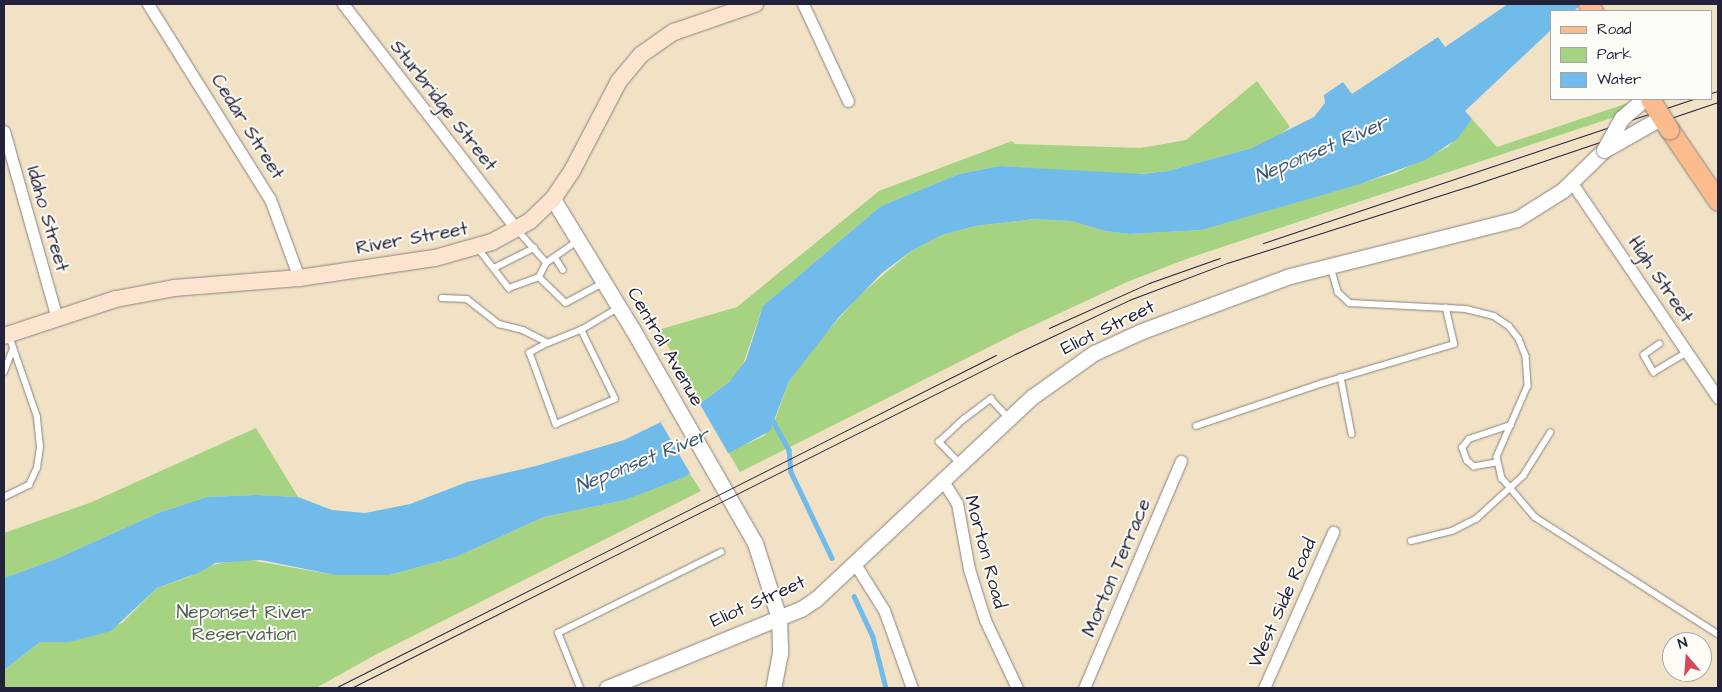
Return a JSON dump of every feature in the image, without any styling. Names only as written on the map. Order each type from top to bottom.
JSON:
[{"type":"main road","name":"River Street","points":[[8,340],[57,318],[116,299],[174,288],[299,278],[435,258],[478,248],[516,230],[553,199],[573,169],[619,81],[637,59],[674,32],[755,4]]},
{"type":"main road","points":[[1651,100],[1718,201]]},
{"type":"street","name":"Cedar Street","points":[[148,4],[270,199],[299,278]]},
{"type":"street","name":"Sturbridge Street","points":[[343,4],[516,230]]},
{"type":"street","points":[[803,4],[848,102]]},
{"type":"street","name":"Eliot Street","points":[[607,688],[779,618],[816,599],[1009,418],[1061,373],[1111,345],[1271,282],[1330,265],[1504,224],[1540,208],[1572,183],[1604,150],[1622,118],[1643,100]]},
{"type":"street","name":"Eliot Street","points":[[1604,150],[1665,123]]},
{"type":"street","name":"Idaho Street","points":[[4,131],[57,318]]},
{"type":"street","name":"High Street","points":[[1572,183],[1718,398]]},
{"type":"street","name":"Central Avenue","points":[[553,199],[620,307],[755,543],[779,618],[780,653],[774,688]]},
{"type":"street","name":"Morton Terrace","points":[[1084,688],[1182,461]]},
{"type":"street","name":"Morton Road","points":[[942,481],[956,503],[969,569],[982,612],[1017,688]]},
{"type":"street","name":"West Side Road","points":[[1264,688],[1333,532]]},
{"type":"street","points":[[855,564],[884,610],[912,688]]},
{"type":"lane","points":[[516,230],[546,263]]},
{"type":"lane","points":[[478,248],[509,288],[539,277],[546,263],[578,240]]},
{"type":"lane","points":[[494,268],[534,248]]},
{"type":"lane","points":[[555,258],[563,270]]},
{"type":"lane","points":[[1330,265],[1338,292],[1350,303],[1446,308],[1494,316],[1509,326],[1519,339],[1528,365],[1528,386],[1496,463]]},
{"type":"lane","points":[[539,277],[566,303],[605,283]]},
{"type":"lane","points":[[574,289],[579,296]]},
{"type":"lane","points":[[442,298],[467,299],[499,324],[523,330],[548,343]]},
{"type":"lane","points":[[581,330],[615,399],[556,424],[530,353],[548,343],[581,330],[620,307]]},
{"type":"lane","points":[[1196,426],[1341,377],[1454,344],[1446,308]]},
{"type":"lane","points":[[4,372],[8,340]]},
{"type":"lane","points":[[4,497],[29,485],[37,468],[40,447],[37,416],[8,340]]},
{"type":"lane","points":[[1660,344],[1644,355],[1654,372],[1687,352]]},
{"type":"lane","points":[[1341,377],[1352,434]]},
{"type":"lane","points":[[960,464],[940,442],[991,399],[1009,418]]},
{"type":"lane","points":[[1496,463],[1474,467],[1470,465],[1462,448],[1469,439],[1512,425]]},
{"type":"lane","points":[[1411,541],[1468,525],[1510,489],[1527,471],[1550,433]]},
{"type":"lane","points":[[1496,463],[1510,489],[1535,517],[1718,634]]},
{"type":"lane","points":[[580,688],[558,632],[721,552]]},
{"type":"green space","points":[[1257,81],[1290,127],[1271,141],[1252,148],[1168,171],[1129,175],[999,166],[959,174],[881,206],[763,306],[740,373],[702,402],[658,330],[737,307],[879,191],[1012,141],[1015,144],[1141,148],[1186,140]]},
{"type":"green space","points":[[1637,100],[1666,100],[1189,258],[1127,282],[1017,333],[740,472],[728,452],[764,436],[774,423],[789,381],[814,346],[860,295],[911,251],[942,235],[975,226],[1034,219],[1071,221],[1105,231],[1130,234],[1202,230],[1395,173],[1448,147],[1472,119],[1497,147]]},
{"type":"green space","points":[[256,428],[298,497],[256,495],[207,497],[158,513],[56,559],[4,578],[4,533],[92,502]]},
{"type":"green space","name":"Neponset River Reservation","points":[[690,474],[701,491],[375,655],[316,688],[4,688],[4,670],[40,642],[69,642],[122,623],[157,588],[189,577],[206,566],[244,559],[335,575],[389,575],[456,557],[544,517],[625,500]]},
{"type":"water","name":"Neponset River","points":[[1508,4],[1581,4],[1575,10],[1550,10],[1550,31],[1465,111],[1472,119],[1457,139],[1425,160],[1360,184],[1202,230],[1130,234],[1105,231],[1071,221],[1034,219],[975,226],[942,235],[911,251],[882,273],[839,317],[789,381],[770,431],[682,478],[625,500],[544,517],[456,557],[389,575],[335,575],[261,560],[215,563],[198,573],[157,588],[111,631],[69,642],[40,642],[4,670],[4,578],[56,559],[158,513],[207,497],[256,495],[298,497],[332,510],[365,513],[410,504],[467,482],[536,466],[624,440],[702,402],[730,381],[746,360],[763,306],[881,206],[959,174],[999,166],[1141,174],[1168,171],[1252,148],[1314,117],[1325,103],[1324,95],[1343,82],[1352,94],[1438,37],[1445,47]]},
{"type":"pier","points":[[698,401],[728,454],[691,475],[661,422]]},
{"type":"waterway","points":[[772,419],[789,450],[791,472],[832,558]]},
{"type":"waterway","points":[[854,596],[873,637],[886,688]]},
{"type":"tram line","points":[[1712,93],[1718,91]]},
{"type":"tram line","points":[[1263,243],[1691,100]]},
{"type":"tram line","points":[[351,688],[1015,354],[1129,300],[1227,263],[1467,187],[1718,102]]},
{"type":"tram line","points":[[1049,328],[1149,283],[1220,258]]},
{"type":"tram line","points":[[335,688],[996,355]]}]
